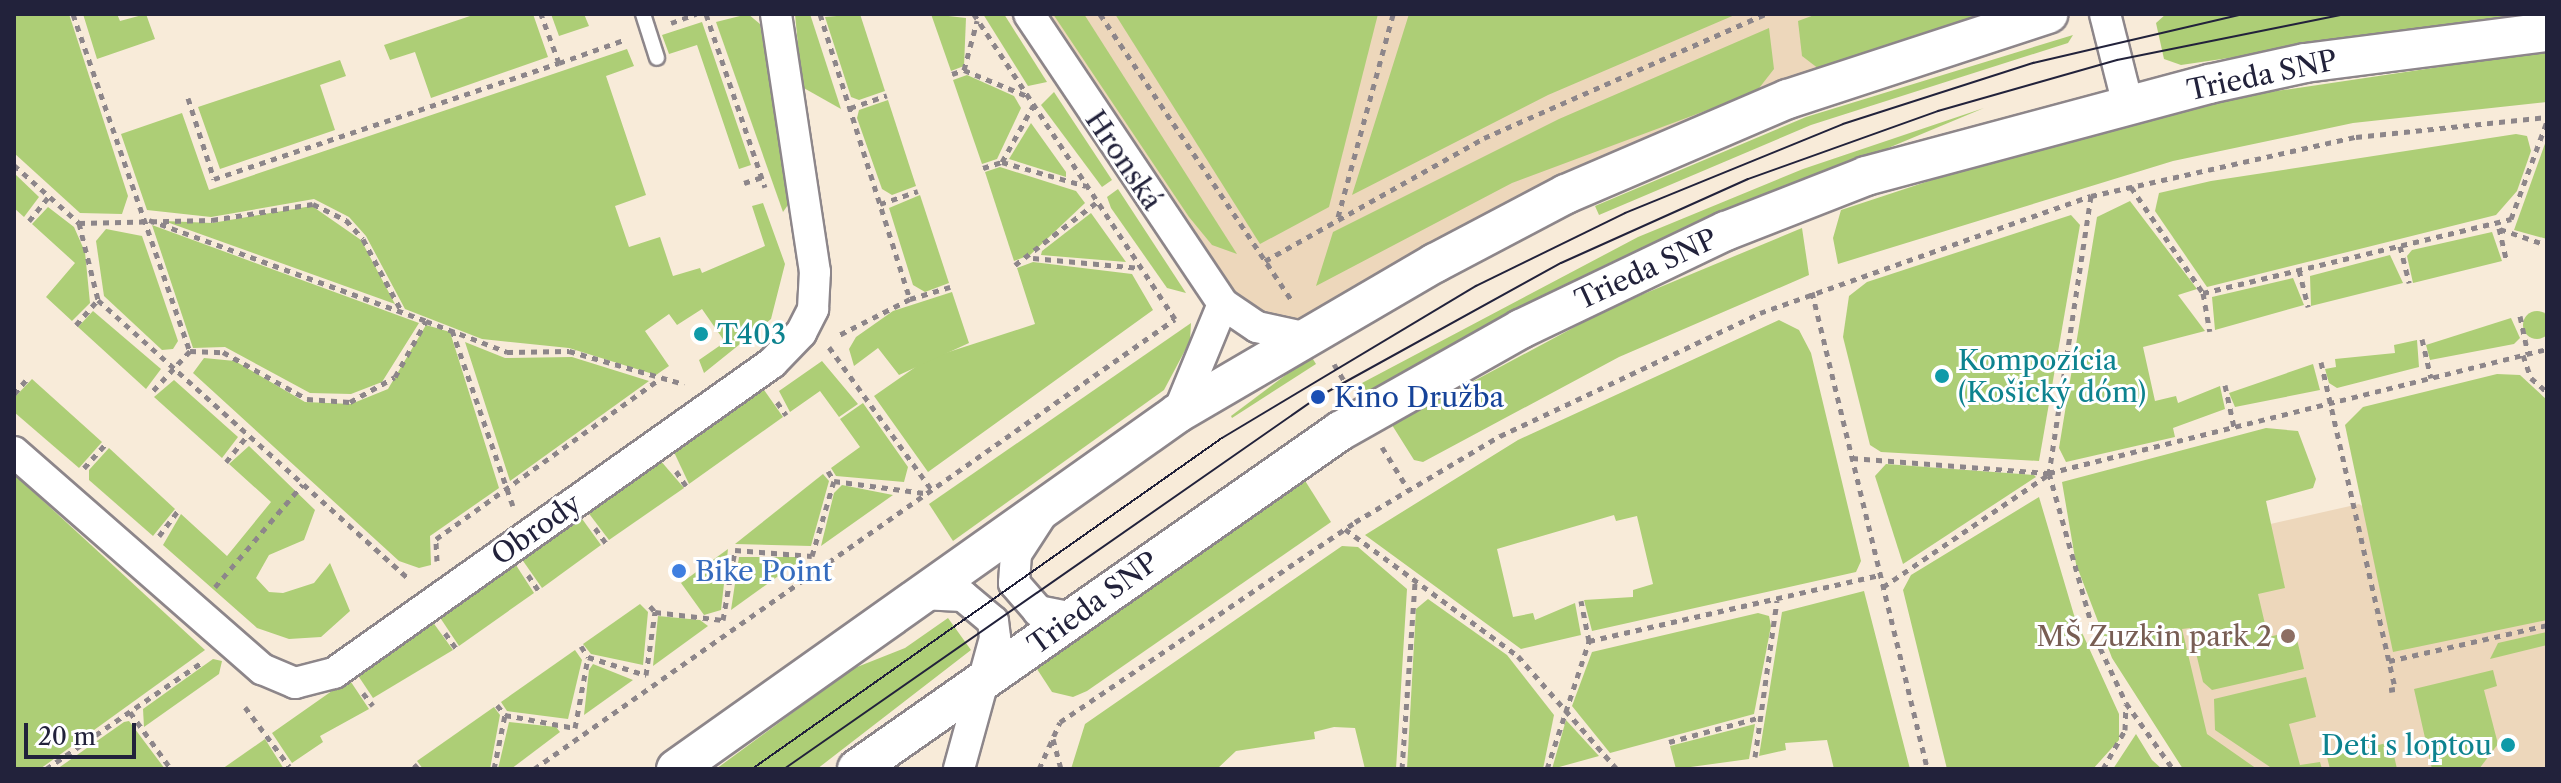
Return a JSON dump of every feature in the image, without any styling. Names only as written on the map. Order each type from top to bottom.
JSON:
[{"type":"street","name":"Obrody","points":[[14,452],[228,644],[283,681],[309,682],[334,673],[772,363],[801,333],[815,293],[776,14]]},
{"type":"street","name":"Hronská","points":[[1029,14],[1223,304]]},
{"type":"street","points":[[676,769],[1178,413],[1308,334],[1566,194],[1673,147],[1788,99],[2048,14]]},
{"type":"street","points":[[2105,14],[2128,105]]},
{"type":"street","name":"Trieda SNP","points":[[857,769],[1364,417],[1521,329],[1740,225],[1866,176],[2128,105],[2305,63],[2547,32]]},
{"type":"street","points":[[1178,413],[1223,304],[1257,327],[1308,334]]},
{"type":"street","points":[[1050,502],[1016,554],[1014,583],[1038,611],[1073,618]]},
{"type":"street","points":[[920,594],[963,596],[982,606],[995,638],[959,769]]},
{"type":"lane","points":[[643,14],[657,58]]},
{"type":"path","points":[[73,14],[190,351]]},
{"type":"path","points":[[188,98],[214,179],[559,63],[541,14]]},
{"type":"path","points":[[706,14],[771,203]]},
{"type":"path","points":[[820,14],[910,299]]},
{"type":"path","points":[[1100,14],[1265,261],[1408,490]]},
{"type":"path","points":[[1338,218],[1393,14]]},
{"type":"path","points":[[1265,261],[1484,138],[1765,14]]},
{"type":"path","points":[[964,70],[975,17]]},
{"type":"path","points":[[534,769],[1175,319],[975,17]]},
{"type":"path","points":[[952,74],[964,70],[1028,96]]},
{"type":"path","points":[[849,108],[887,95]]},
{"type":"path","points":[[1002,162],[1033,106]]},
{"type":"path","points":[[392,111],[394,119]]},
{"type":"path","points":[[1039,769],[1060,722],[1345,529],[1408,490],[1626,372],[1812,292],[2091,196],[2356,137],[2547,119],[2511,219],[2499,226],[2203,293]]},
{"type":"path","points":[[983,168],[1002,162],[1087,186]]},
{"type":"path","points":[[14,165],[79,223],[98,300],[303,484],[428,607],[456,648]]},
{"type":"path","points":[[744,183],[762,177]]},
{"type":"path","points":[[2131,187],[2203,293],[2210,331]]},
{"type":"path","points":[[880,204],[918,191]]},
{"type":"path","points":[[29,221],[49,196]]},
{"type":"path","points":[[2091,196],[2049,473],[2077,587],[2126,703],[2173,769]]},
{"type":"path","points":[[1015,265],[1033,258],[1097,202]]},
{"type":"path","points":[[79,223],[144,218],[212,220],[292,205],[331,210],[363,239],[402,312]]},
{"type":"path","points":[[144,218],[507,352],[569,351],[658,380],[696,386]]},
{"type":"path","points":[[2499,226],[2547,245]]},
{"type":"path","points":[[2499,226],[2507,262]]},
{"type":"path","points":[[2400,246],[2409,283]]},
{"type":"path","points":[[1033,258],[1141,268]]},
{"type":"path","points":[[2299,270],[2308,307]]},
{"type":"path","points":[[813,349],[910,299],[950,287]]},
{"type":"path","points":[[1812,292],[1927,769]]},
{"type":"path","points":[[76,325],[98,300]]},
{"type":"path","points":[[2520,316],[2531,378],[2547,392]]},
{"type":"path","points":[[151,393],[190,351],[223,352],[307,399],[350,402],[395,377],[426,321]]},
{"type":"path","points":[[452,330],[505,489],[527,535]]},
{"type":"path","points":[[2422,339],[2431,378]]},
{"type":"path","points":[[827,343],[931,489]]},
{"type":"path","points":[[1852,458],[2049,473],[2547,349]]},
{"type":"path","points":[[2321,362],[2395,689],[2389,690]]},
{"type":"path","points":[[14,394],[29,377]]},
{"type":"path","points":[[428,607],[438,572],[436,539],[658,380]]},
{"type":"path","points":[[2225,385],[2234,427]]},
{"type":"path","points":[[774,399],[786,415]]},
{"type":"path","points":[[226,462],[248,435]]},
{"type":"path","points":[[78,476],[105,445]]},
{"type":"path","points":[[674,468],[686,486]]},
{"type":"path","points":[[812,556],[834,481],[828,471]]},
{"type":"path","points":[[1883,587],[2049,473]]},
{"type":"path","points":[[834,481],[925,493]]},
{"type":"path","points":[[210,593],[303,484]]},
{"type":"path","points":[[153,543],[178,511]]},
{"type":"path","points":[[592,525],[606,543]]},
{"type":"path","points":[[1345,529],[1518,656],[1617,769]]},
{"type":"path","points":[[730,630],[723,620],[734,548],[812,556],[820,567]]},
{"type":"path","points":[[524,569],[538,590]]},
{"type":"path","points":[[1589,641],[1777,601],[1880,575]]},
{"type":"path","points":[[1402,769],[1415,583]]},
{"type":"path","points":[[1547,769],[1563,704],[1589,641],[1581,601]]},
{"type":"path","points":[[1755,757],[1777,601]]},
{"type":"path","points":[[650,606],[655,612],[723,620]]},
{"type":"path","points":[[646,675],[655,612]]},
{"type":"path","points":[[2389,661],[2547,625]]},
{"type":"path","points":[[46,769],[228,644]]},
{"type":"path","points":[[581,646],[588,657],[646,675],[653,685]]},
{"type":"path","points":[[580,736],[575,728],[588,657]]},
{"type":"path","points":[[2103,769],[2125,730],[2126,703]]},
{"type":"path","points":[[497,705],[505,715],[575,728]]},
{"type":"path","points":[[245,707],[289,766]]},
{"type":"path","points":[[130,712],[171,769]]},
{"type":"path","points":[[494,769],[505,715]]},
{"type":"path","points":[[1669,742],[1761,717]]},
{"type":"path","points":[[1053,738],[1061,769]]},
{"type":"shaded area","points":[[1029,14],[2048,14],[1788,99],[1264,360]]},
{"type":"shaded area","name":"MŠ Zuzkin park 2","points":[[2359,504],[2547,608],[2547,769],[2199,769],[2147,552]]},
{"type":"green space","points":[[14,14],[69,14],[128,196],[122,214],[80,213],[14,153]]},
{"type":"green space","points":[[83,14],[117,14],[120,21],[146,14],[155,39],[97,59]]},
{"type":"green space","points":[[476,14],[533,14],[548,57],[431,98],[415,52],[390,60],[384,45]]},
{"type":"green space","points":[[551,14],[584,14],[589,26],[559,36]]},
{"type":"green space","points":[[748,14],[760,24],[790,202],[783,212],[716,22]]},
{"type":"green space","points":[[795,14],[810,14],[841,109],[802,87]]},
{"type":"green space","points":[[860,14],[885,91],[859,100],[851,97],[825,17]]},
{"type":"green space","points":[[931,14],[966,18],[964,66],[951,71]]},
{"type":"green space","points":[[983,14],[1004,14],[1047,82],[1028,86]]},
{"type":"green space","points":[[1053,14],[1084,14],[1237,254],[1212,245],[1189,217]]},
{"type":"green space","points":[[1115,14],[1378,14],[1329,207],[1260,244]]},
{"type":"green space","points":[[1409,14],[1737,14],[1548,95],[1352,195]]},
{"type":"green space","points":[[1817,14],[1985,14],[1819,69],[1802,56],[1798,21]]},
{"type":"green space","points":[[2166,14],[2530,14],[2181,65],[2164,59],[2156,23]]},
{"type":"green space","points":[[702,22],[751,165],[739,169],[697,45],[669,54],[662,35]]},
{"type":"green space","points":[[1769,28],[1774,69],[1756,92],[1512,183],[1316,286],[1333,232],[1559,119]]},
{"type":"green space","points":[[2073,35],[2068,43],[1811,125],[1599,215],[1595,206],[1806,117]]},
{"type":"green space","points":[[627,49],[634,66],[606,76],[646,195],[615,206],[629,247],[660,237],[673,276],[700,268],[702,273],[765,246],[752,206],[763,203],[785,264],[771,319],[704,373],[699,360],[725,342],[702,309],[677,325],[669,314],[645,331],[669,366],[656,375],[569,348],[482,339],[405,309],[366,236],[349,217],[314,199],[211,217],[147,210],[121,134],[182,113],[209,190]]},
{"type":"green space","points":[[2547,51],[2547,102],[2353,123],[2173,161],[1838,264],[1833,238],[1841,210],[2029,148],[2250,95]]},
{"type":"green space","points":[[340,60],[346,76],[320,85],[335,130],[220,169],[198,107]]},
{"type":"green space","points":[[967,75],[1014,96],[1021,108],[997,159],[982,164],[953,80]]},
{"type":"green space","points":[[1054,92],[1112,180],[1102,187],[1041,105]]},
{"type":"green space","points":[[888,100],[916,186],[892,195],[882,189],[857,118],[859,110]]},
{"type":"green space","points":[[1984,108],[1615,262],[1368,394],[1362,383],[1638,237],[1803,169]]},
{"type":"green space","points":[[1031,123],[1066,172],[1066,177],[1009,159]]},
{"type":"green space","points":[[2516,134],[2527,136],[2531,151],[2517,191],[2496,215],[2207,287],[2155,211],[2159,193],[2211,181]]},
{"type":"green space","points":[[2547,138],[2547,239],[2514,230]]},
{"type":"green space","points":[[1000,167],[1076,191],[1085,203],[1030,255],[1014,261],[985,172]]},
{"type":"green space","points":[[14,173],[39,197],[24,217],[14,208]]},
{"type":"green space","points":[[1118,189],[1186,293],[1167,288],[1111,208],[1107,197]]},
{"type":"green space","points":[[920,195],[949,283],[925,292],[913,285],[889,208]]},
{"type":"green space","points":[[2130,201],[2197,289],[2178,295],[2205,331],[2143,347],[2155,401],[2176,396],[2178,403],[2220,386],[2225,409],[2173,428],[2175,437],[2066,462],[2059,448],[2097,217]]},
{"type":"green space","points":[[312,206],[361,240],[395,304],[164,221],[212,223]]},
{"type":"green space","points":[[48,207],[74,227],[85,252],[90,303],[72,321],[46,297],[75,263],[32,224]]},
{"type":"green space","points":[[1091,213],[1126,262],[1041,255],[1042,251]]},
{"type":"green space","points":[[2071,215],[2080,225],[2039,461],[1881,452],[1870,445],[1843,337],[1849,296],[1867,282]]},
{"type":"green space","points":[[152,225],[419,323],[382,382],[351,394],[310,393],[225,347],[193,348]]},
{"type":"green space","points":[[1802,228],[1809,275],[1619,357],[1423,462],[1414,460],[1392,425],[1610,308]]},
{"type":"green space","points":[[106,229],[142,236],[178,341],[173,349],[162,350],[104,296],[96,241]]},
{"type":"green space","points":[[2492,232],[2502,261],[2413,283],[2407,256],[2412,250]]},
{"type":"green space","points":[[2390,255],[2403,283],[2311,306],[2310,276]]},
{"type":"green space","points":[[1033,262],[1132,274],[1153,310],[928,472],[874,396],[927,359],[1035,324],[1017,268]]},
{"type":"green space","points":[[2293,278],[2304,305],[2215,330],[2212,297]]},
{"type":"green space","points":[[952,292],[969,343],[899,375],[878,348],[854,366],[849,349],[856,337],[893,311]]},
{"type":"green space","points":[[93,311],[161,369],[146,389],[78,327]]},
{"type":"green space","points":[[2537,311],[2547,315],[2551,325],[2547,335],[2537,339],[2527,335],[2523,325],[2527,315]]},
{"type":"green space","points":[[2511,318],[2520,338],[2514,344],[2430,360],[2426,345]]},
{"type":"green space","points":[[1779,320],[1799,330],[1811,353],[1861,561],[1856,572],[1592,631],[1584,600],[1633,597],[1633,590],[1653,584],[1637,516],[1616,521],[1614,515],[1497,549],[1513,617],[1533,613],[1535,620],[1575,603],[1581,635],[1521,649],[1365,535],[1518,440]]},
{"type":"green space","points":[[1191,323],[1190,341],[1164,390],[953,541],[929,504]]},
{"type":"green space","points":[[426,325],[450,332],[499,488],[430,536],[431,565],[419,568],[399,561],[193,373],[204,358],[235,361],[305,402],[351,404],[388,389]]},
{"type":"green space","points":[[2417,340],[2419,367],[2337,388],[2329,383],[2325,369],[2336,367],[2335,359],[2395,353],[2394,345]]},
{"type":"green space","points":[[465,342],[505,358],[572,357],[649,381],[510,481]]},
{"type":"green space","points":[[1311,356],[1316,364],[1232,418],[1231,416]]},
{"type":"green space","points":[[822,361],[858,404],[839,417],[820,391],[790,412],[779,391]]},
{"type":"green space","points":[[2313,364],[2320,390],[2235,407],[2229,393]]},
{"type":"green space","points":[[2497,374],[2520,375],[2547,400],[2547,620],[2393,652],[2345,425],[2363,407]]},
{"type":"green space","points":[[32,379],[102,442],[79,468],[14,412],[14,398]]},
{"type":"green space","points":[[174,380],[238,437],[222,458],[154,397]]},
{"type":"green space","points":[[762,387],[783,417],[689,484],[673,450]]},
{"type":"green space","points":[[863,403],[908,467],[904,482],[836,476],[831,468],[860,447],[840,419]]},
{"type":"green space","points":[[2266,428],[2298,431],[2316,479],[2313,488],[2266,501],[2285,588],[2258,594],[2268,637],[2295,631],[2304,669],[2212,690],[2203,682],[2190,628],[2182,629],[2207,734],[2257,769],[2183,769],[2112,658],[2076,564],[2062,482]]},
{"type":"green space","points":[[249,446],[315,510],[304,540],[269,555],[256,578],[269,592],[283,593],[314,583],[330,563],[350,611],[321,637],[289,639],[257,628],[163,545],[181,514],[227,556],[271,502],[229,464]]},
{"type":"green space","points":[[109,448],[175,509],[153,536],[89,480],[89,470]]},
{"type":"green space","points":[[660,460],[684,488],[609,540],[587,511]]},
{"type":"green space","points":[[1886,464],[2036,477],[1903,564],[1875,476]]},
{"type":"green space","points":[[14,474],[205,650],[40,769],[14,769]]},
{"type":"green space","points":[[823,474],[829,481],[811,546],[735,544]]},
{"type":"green space","points":[[1304,479],[1331,522],[1087,691],[1073,697],[1052,692],[1037,669],[1072,639]]},
{"type":"green space","points":[[842,485],[893,495],[821,546],[834,493]]},
{"type":"green space","points":[[2039,497],[2074,615],[2119,714],[2119,740],[2093,769],[1947,769],[1903,590],[1911,575]]},
{"type":"green space","points":[[580,516],[601,545],[542,588],[521,558]]},
{"type":"green space","points":[[1342,546],[1358,547],[1407,589],[1396,769],[1365,769],[1355,728],[1334,727],[1314,732],[1315,739],[1236,751],[1217,769],[1071,769],[1085,724]]},
{"type":"green space","points":[[728,549],[721,610],[704,615],[681,583]]},
{"type":"green space","points":[[739,557],[796,557],[798,562],[731,610]]},
{"type":"green space","points":[[514,562],[534,593],[459,646],[439,616]]},
{"type":"green space","points":[[1864,591],[1910,769],[1834,769],[1827,740],[1785,743],[1786,750],[1759,756],[1782,612]]},
{"type":"green space","points":[[1428,599],[1507,655],[1554,715],[1543,769],[1407,769],[1416,609]]},
{"type":"green space","points":[[640,604],[648,612],[643,665],[591,654],[583,644]]},
{"type":"green space","points":[[1758,613],[1769,616],[1771,626],[1754,714],[1610,753],[1572,706],[1592,652]]},
{"type":"green space","points":[[658,616],[700,620],[708,626],[653,666]]},
{"type":"green space","points":[[948,618],[971,650],[817,769],[716,769],[852,669],[905,648]]},
{"type":"green space","points":[[432,621],[453,650],[373,698],[357,674]]},
{"type":"green space","points":[[2547,632],[2547,645],[2490,659],[2498,643]]},
{"type":"green space","points":[[575,650],[582,660],[568,719],[507,711],[501,702]]},
{"type":"green space","points":[[213,659],[222,661],[219,674],[144,727],[143,709]]},
{"type":"green space","points":[[593,664],[633,680],[584,715],[589,670]]},
{"type":"green space","points":[[2493,670],[2497,686],[2484,690],[2498,744],[2479,769],[2432,769],[2414,689]]},
{"type":"green space","points":[[2306,677],[2316,717],[2289,724],[2300,765],[2320,762],[2322,769],[2273,769],[2215,730],[2214,699]]},
{"type":"green space","points":[[349,679],[369,709],[320,736],[323,742],[292,763],[272,733]]},
{"type":"green space","points":[[494,707],[500,715],[490,769],[423,769],[417,761]]},
{"type":"green space","points":[[1566,720],[1599,756],[1552,769]]},
{"type":"green space","points":[[129,721],[165,769],[57,769],[124,722]]},
{"type":"green space","points":[[509,722],[556,727],[560,732],[511,769],[498,769]]},
{"type":"green space","points":[[1755,724],[1749,759],[1676,769],[1670,746]]},
{"type":"green space","points":[[2136,734],[2152,760],[2162,769],[2113,769]]},
{"type":"green space","points":[[265,739],[284,769],[222,769]]},
{"type":"green space","points":[[2391,742],[2397,769],[2330,769],[2327,757]]},
{"type":"tram line","points":[[752,769],[1222,438],[1476,286],[1625,213],[1843,124],[2033,63],[2243,14]]},
{"type":"tram line","points":[[784,769],[1318,397],[1561,263],[1748,179],[1938,111],[2117,60],[2345,14]]},
{"type":"place","name":"T403","points":[[701,334]]},
{"type":"place","name":"Kompozícia (Košický dóm)","points":[[1942,376]]},
{"type":"place","name":"Kino Družba","points":[[1318,397]]},
{"type":"place","name":"Bike Point","points":[[679,571]]},
{"type":"place","name":"MŠ Zuzkin park 2","points":[[2288,636]]},
{"type":"place","name":"Deti s loptou","points":[[2508,745]]}]
